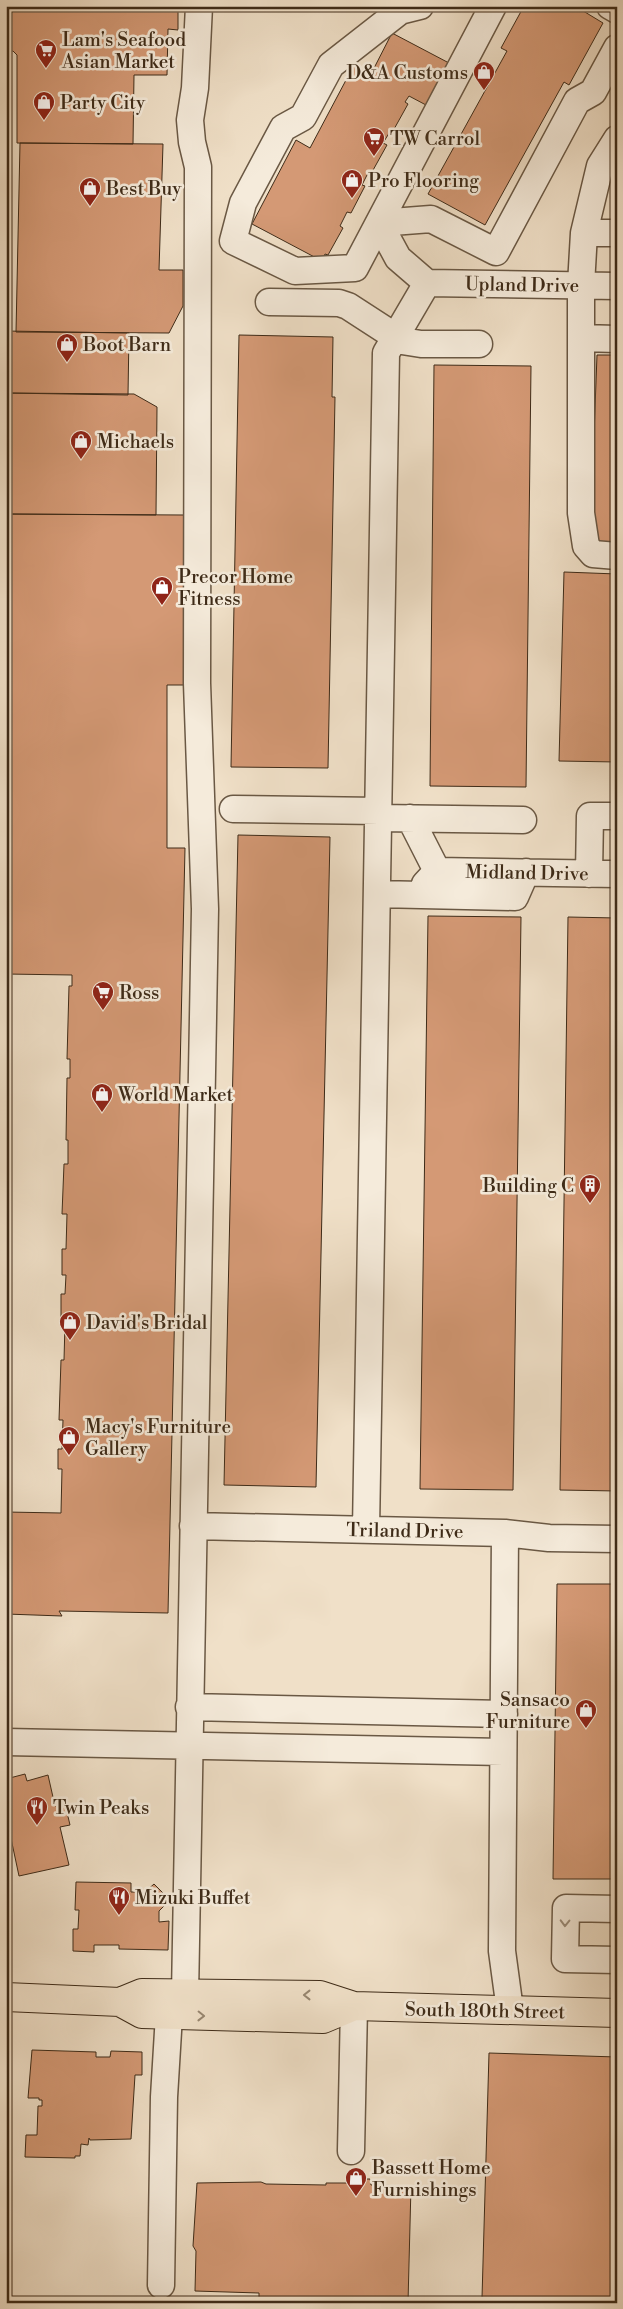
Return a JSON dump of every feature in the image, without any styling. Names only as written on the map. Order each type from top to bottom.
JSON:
[{"type":"main road","name":"South 180th Street","points":[[6,1997],[120,2002],[142,2014],[177,2005],[320,1995],[354,2006],[617,2013]]},
{"type":"street","points":[[161,2285],[164,2106],[177,2005],[188,1746],[205,909],[197,683],[198,167],[192,142],[190,120],[195,88],[199,6]]},
{"type":"street","points":[[420,6],[400,12],[331,65],[303,117],[283,128],[243,203],[233,241],[295,271],[355,268],[493,6]]},
{"type":"street","points":[[610,6],[617,10]]},
{"type":"street","points":[[379,223],[431,219],[496,252],[577,101],[593,92],[617,48]]},
{"type":"street","points":[[617,139],[600,166],[584,233],[581,285],[581,513],[586,546],[593,554],[617,556]]},
{"type":"street","points":[[366,1530],[386,353],[427,283],[398,258],[379,223]]},
{"type":"street","points":[[584,233],[617,233]]},
{"type":"street","name":"Upland Drive","points":[[427,283],[617,286]]},
{"type":"street","points":[[269,302],[339,303],[348,306],[402,341],[421,344],[479,344]]},
{"type":"street","points":[[581,338],[617,339]]},
{"type":"street","points":[[233,809],[379,814],[410,818],[524,820]]},
{"type":"street","points":[[589,874],[590,816],[617,816]]},
{"type":"street","points":[[410,818],[437,871],[415,895]]},
{"type":"street","name":"Midland Drive","points":[[437,871],[617,874]]},
{"type":"street","points":[[377,894],[515,897],[526,872]]},
{"type":"street","name":"Triland Drive","points":[[193,1526],[505,1533],[549,1538],[617,1539]]},
{"type":"street","points":[[505,1533],[502,1951],[510,2010]]},
{"type":"street","points":[[189,1707],[504,1714]]},
{"type":"street","points":[[6,1742],[504,1752]]},
{"type":"street","points":[[617,1908],[566,1908],[565,1960],[617,1960]]},
{"type":"street","points":[[351,2151],[354,2006]]},
{"type":"building","points":[[6,6],[178,6],[178,30],[168,29],[167,75],[134,75],[133,144],[17,143],[17,55],[13,51],[6,51]]},
{"type":"building","points":[[524,6],[529,8],[530,6],[575,6],[603,23],[569,85],[564,82],[485,225],[428,194],[507,51],[501,48]]},
{"type":"building","points":[[392,33],[449,63],[426,105],[409,96],[405,102],[408,104],[393,131],[391,130],[383,143],[387,145],[372,172],[369,171],[362,185],[365,186],[351,213],[347,212],[340,226],[343,228],[328,255],[325,254],[322,261],[252,224],[296,140],[310,148],[354,65],[371,74]]},
{"type":"building","name":"Best Buy","points":[[20,143],[163,144],[159,270],[183,270],[183,306],[169,333],[16,332]]},
{"type":"building","name":"Boot Barn","points":[[6,331],[129,333],[128,395],[6,393]]},
{"type":"building","points":[[239,335],[333,337],[332,397],[335,397],[328,768],[231,767]]},
{"type":"building","points":[[597,355],[617,355],[617,542],[590,542]]},
{"type":"building","points":[[434,365],[531,366],[526,787],[430,786]]},
{"type":"building","name":"Michaels","points":[[6,393],[134,394],[157,407],[156,515],[6,514]]},
{"type":"building","points":[[6,514],[185,515],[186,685],[167,685],[167,848],[185,848],[168,1613],[59,1611],[62,1616],[6,1614],[6,1512],[61,1513],[62,1469],[58,1469],[58,1449],[62,1449],[63,1420],[59,1420],[61,1360],[64,1360],[65,1323],[61,1323],[61,1294],[65,1294],[66,1275],[62,1275],[62,1249],[66,1249],[67,1214],[62,1214],[64,1164],[68,1164],[68,1140],[66,1140],[67,1078],[70,1078],[70,1059],[67,1059],[69,986],[72,986],[72,975],[6,974]]},
{"type":"building","points":[[564,572],[617,574],[617,762],[559,761]]},
{"type":"building","points":[[238,835],[330,837],[316,1487],[224,1485]]},
{"type":"building","points":[[428,916],[521,917],[513,1490],[420,1489]]},
{"type":"building","name":"Building C","points":[[568,917],[617,918],[617,1491],[560,1490]]},
{"type":"building","name":"Sansaco Furniture","points":[[557,1584],[617,1584],[617,1873],[612,1873],[612,1879],[553,1879]]},
{"type":"building","name":"Twin Peaks","points":[[25,1774],[27,1781],[48,1775],[55,1806],[65,1804],[70,1825],[60,1827],[69,1865],[19,1876],[6,1815],[6,1779]]},
{"type":"building","name":"Mizuki Buffet","points":[[76,1882],[131,1883],[131,1892],[145,1892],[154,1884],[170,1900],[159,1911],[159,1922],[169,1921],[168,1950],[119,1949],[119,1945],[94,1945],[94,1952],[73,1951],[73,1929],[78,1929],[79,1910],[75,1910]]},
{"type":"building","points":[[32,2050],[96,2052],[96,2057],[110,2057],[111,2051],[142,2052],[142,2075],[135,2075],[131,2139],[90,2140],[89,2138],[88,2145],[81,2144],[80,2156],[75,2156],[75,2158],[25,2157],[26,2135],[37,2135],[38,2106],[42,2106],[42,2100],[39,2100],[39,2098],[28,2098]]},
{"type":"building","points":[[489,2053],[617,2057],[617,2303],[530,2303],[530,2299],[482,2298]]},
{"type":"building","points":[[349,2179],[370,2179],[371,2185],[411,2186],[408,2303],[259,2303],[259,2293],[195,2291],[196,2251],[193,2246],[197,2183],[261,2182],[266,2184],[326,2185],[326,2183],[349,2183]]},
{"type":"place","name":"Lam's Seafood Asian Market","points":[[46,69]]},
{"type":"place","name":"D&A Customs","points":[[484,91]]},
{"type":"place","name":"Party City","points":[[44,121]]},
{"type":"place","name":"TW Carrol","points":[[374,157]]},
{"type":"place","name":"Pro Flooring","points":[[352,199]]},
{"type":"place","name":"Best Buy","points":[[90,207]]},
{"type":"place","name":"Boot Barn","points":[[67,363]]},
{"type":"place","name":"Michaels","points":[[81,460]]},
{"type":"place","name":"Precor Home Fitness","points":[[162,606]]},
{"type":"place","name":"Ross","points":[[103,1011]]},
{"type":"place","name":"World Market","points":[[102,1113]]},
{"type":"place","name":"Building C","points":[[590,1204]]},
{"type":"place","name":"David's Bridal","points":[[70,1341]]},
{"type":"place","name":"Macy's Furniture Gallery","points":[[69,1456]]},
{"type":"place","name":"Sansaco Furniture","points":[[586,1729]]},
{"type":"place","name":"Twin Peaks","points":[[37,1826]]},
{"type":"place","name":"Mizuki Buffet","points":[[119,1916]]},
{"type":"place","name":"Bassett Home Furnishings","points":[[356,2197]]}]
